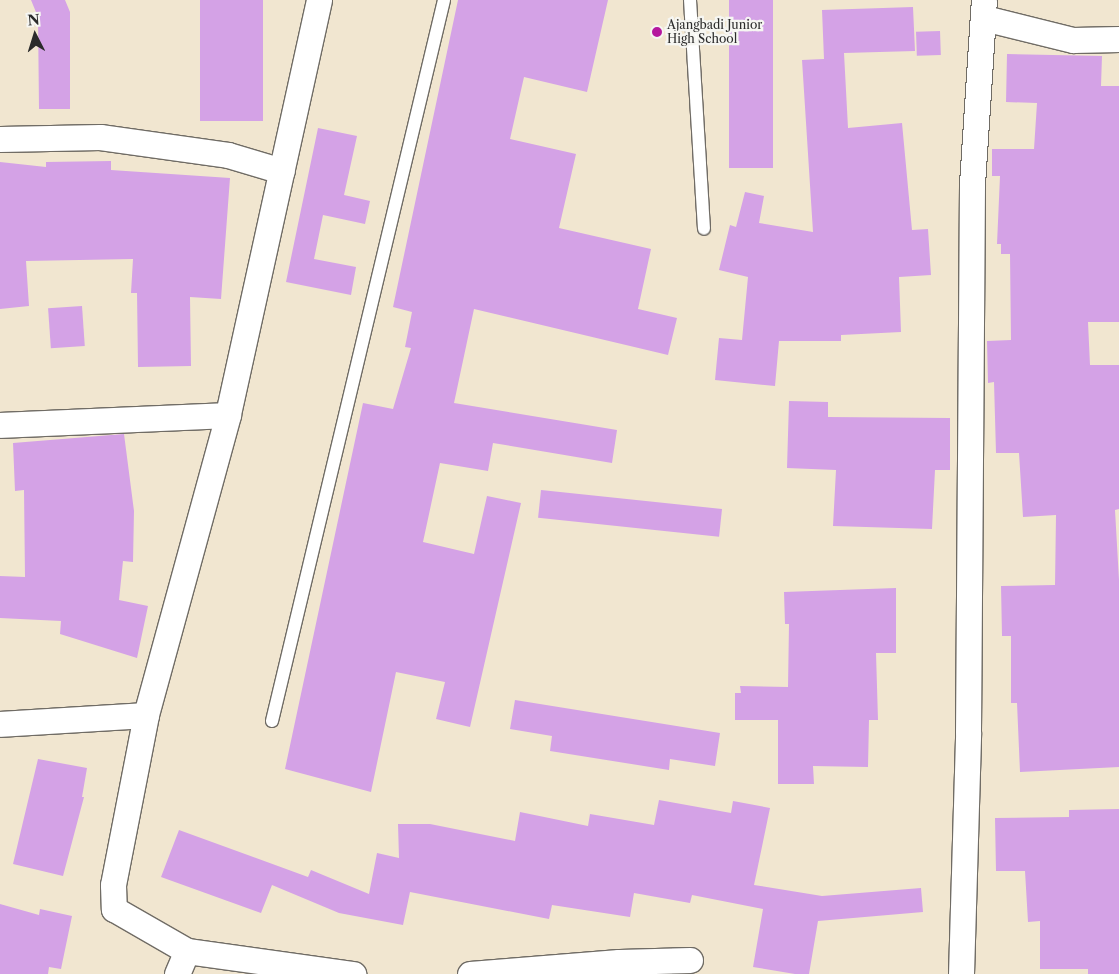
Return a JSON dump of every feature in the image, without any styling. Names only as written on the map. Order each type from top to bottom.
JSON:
[{"type":"street","points":[[319,0],[228,415],[146,715],[113,884],[114,909],[186,951],[353,974]]},
{"type":"street","points":[[961,974],[968,732],[972,184],[984,9],[1073,40],[1119,39]]},
{"type":"street","points":[[0,139],[100,137],[228,156],[282,171]]},
{"type":"street","points":[[0,425],[228,415]]},
{"type":"street","points":[[0,724],[146,715]]},
{"type":"street","points":[[177,974],[186,951]]},
{"type":"street","points":[[470,974],[618,968],[690,960]]},
{"type":"lane","points":[[272,721],[444,0]]},
{"type":"lane","points":[[690,0],[704,229]]},
{"type":"building","points":[[31,0],[65,0],[70,12],[70,109],[39,109],[38,17]]},
{"type":"building","points":[[200,0],[263,0],[263,121],[200,121]]},
{"type":"building","points":[[458,0],[608,0],[587,92],[524,77],[510,139],[576,154],[559,228],[651,249],[638,309],[677,318],[668,355],[474,309],[454,403],[617,430],[612,463],[493,443],[488,471],[440,463],[423,542],[474,554],[487,496],[521,503],[470,727],[436,719],[445,682],[396,672],[371,792],[285,769],[363,403],[393,409],[411,348],[405,347],[412,312],[393,307]]},
{"type":"building","points":[[729,0],[773,0],[773,168],[729,168]]},
{"type":"building","points":[[913,7],[915,51],[844,53],[848,128],[902,123],[912,230],[928,229],[931,275],[899,277],[901,332],[841,335],[841,341],[779,341],[775,386],[715,380],[719,338],[742,340],[748,277],[719,270],[730,225],[736,227],[745,192],[764,196],[759,223],[813,232],[802,60],[824,59],[822,10]]},
{"type":"building","points":[[940,31],[941,55],[917,56],[916,32]]},
{"type":"building","points":[[1007,54],[1102,56],[1101,86],[1119,86],[1119,322],[1088,322],[1090,365],[1119,365],[1119,509],[1115,510],[1119,580],[1119,767],[1020,772],[1017,703],[1011,703],[1011,636],[1002,636],[1001,586],[1055,585],[1056,515],[1023,517],[1019,453],[996,453],[994,382],[988,383],[987,341],[1011,340],[1010,254],[1001,254],[1001,244],[997,244],[1000,176],[992,176],[992,149],[1034,149],[1037,103],[1006,102]]},
{"type":"building","points":[[318,128],[357,136],[344,195],[370,201],[365,224],[323,215],[314,259],[356,267],[351,295],[286,282]]},
{"type":"building","points":[[111,161],[111,170],[230,178],[221,299],[190,297],[191,366],[138,367],[137,293],[131,293],[133,259],[26,261],[29,306],[0,309],[0,162],[46,167],[46,162]]},
{"type":"building","points":[[82,306],[85,346],[51,348],[48,308]]},
{"type":"building","points":[[789,401],[828,402],[828,417],[950,418],[950,470],[935,470],[932,529],[833,526],[836,470],[787,468]]},
{"type":"building","points":[[124,434],[134,511],[133,562],[123,561],[119,600],[148,606],[137,658],[60,634],[61,621],[0,618],[0,576],[25,577],[24,490],[15,491],[13,443]]},
{"type":"building","points":[[541,490],[722,509],[719,537],[538,518]]},
{"type":"building","points":[[896,588],[896,653],[876,653],[878,720],[869,720],[868,767],[813,766],[814,784],[778,784],[778,720],[735,720],[735,693],[741,693],[740,686],[788,687],[789,624],[785,624],[784,592]]},
{"type":"building","points":[[515,700],[720,733],[715,766],[670,759],[669,770],[550,751],[552,736],[510,729]]},
{"type":"building","points":[[38,759],[87,768],[82,797],[84,797],[63,876],[13,864]]},
{"type":"building","points":[[659,800],[731,813],[733,801],[770,808],[754,885],[822,896],[921,888],[923,912],[818,921],[809,974],[795,974],[753,967],[763,909],[692,895],[690,903],[634,893],[630,917],[552,905],[549,919],[410,892],[403,925],[339,913],[272,885],[261,913],[161,877],[179,830],[308,877],[311,870],[369,894],[377,853],[399,858],[398,824],[430,824],[515,841],[520,812],[588,826],[590,814],[654,825]]},
{"type":"building","points":[[1119,809],[1119,974],[1088,974],[1088,969],[1040,969],[1040,921],[1028,922],[1025,871],[996,871],[995,818],[1069,817],[1069,810]]},
{"type":"building","points":[[0,904],[39,915],[40,909],[72,916],[61,969],[49,967],[48,974],[0,974]]},
{"type":"place","name":"Ajangbadi Junior High School","points":[[657,32]]}]
